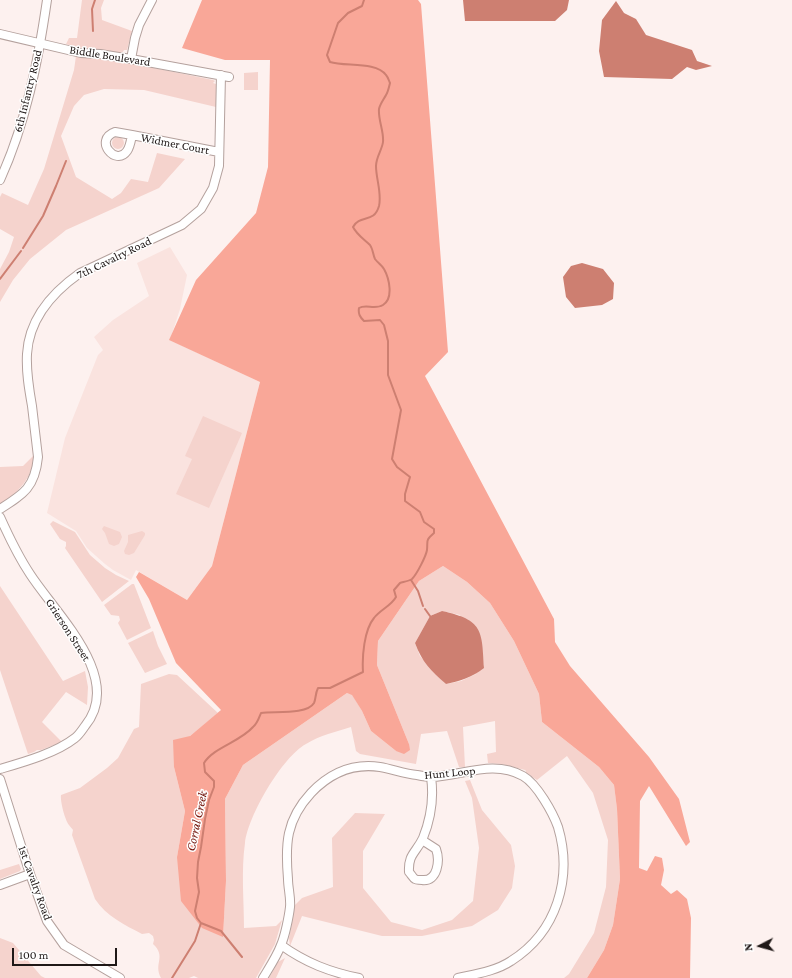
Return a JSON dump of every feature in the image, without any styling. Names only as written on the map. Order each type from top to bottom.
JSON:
[{"type":"street","name":"6th Infantry Road","points":[[0,180],[8,162],[31,88],[47,0]]},
{"type":"street","points":[[131,59],[139,25],[152,0]]},
{"type":"street","name":"Biddle Boulevard","points":[[0,34],[40,42],[81,53],[100,54],[225,76]]},
{"type":"street","name":"7th Cavalry Road","points":[[0,509],[18,498],[33,482],[37,470],[38,457],[29,386],[27,354],[36,322],[44,308],[65,283],[80,273],[182,225],[201,209],[213,188],[218,166],[225,76]]},
{"type":"street","name":"Widmer Court","points":[[132,135],[219,152]]},
{"type":"street","name":"Grierson Street","points":[[0,517],[17,553],[30,574],[80,644],[94,669],[97,702],[91,719],[76,737],[56,750],[0,769]]},
{"type":"street","name":"Hunt Loop","points":[[263,978],[281,944],[290,907],[286,855],[287,839],[298,809],[312,792],[327,778],[340,771],[362,766],[381,767],[413,775],[431,777],[495,768],[509,770],[524,777],[546,803],[555,820],[562,841],[564,866],[563,886],[559,902],[548,922],[537,939],[523,952],[510,962],[491,970],[458,978]]},
{"type":"street","points":[[422,840],[436,849],[438,856],[437,867],[433,877],[426,881],[416,879],[409,872],[408,862],[422,840],[430,817],[432,799],[431,777]]},
{"type":"street","name":"1st Cavalry Road","points":[[0,779],[47,922],[64,944],[120,978]]},
{"type":"street","points":[[0,885],[30,874]]},
{"type":"street","points":[[281,944],[318,967],[335,973],[359,978]]},
{"type":"shaded area","points":[[82,0],[104,0],[101,8],[102,20],[132,31],[127,50],[124,50],[122,53],[81,49],[66,44],[69,38],[77,38]]},
{"type":"shaded area","points":[[202,0],[418,0],[421,4],[448,352],[425,376],[554,619],[555,642],[570,666],[649,757],[679,799],[690,842],[686,846],[649,786],[640,801],[639,868],[647,871],[655,856],[662,858],[664,870],[661,885],[671,894],[677,890],[687,899],[691,918],[690,978],[587,978],[604,950],[613,925],[620,879],[617,809],[614,785],[599,767],[542,722],[539,694],[514,641],[490,603],[467,582],[443,566],[419,581],[378,641],[377,665],[409,744],[410,750],[404,754],[396,751],[371,731],[362,711],[352,695],[347,693],[243,765],[225,799],[226,881],[223,937],[202,928],[181,901],[177,857],[185,811],[174,767],[173,740],[190,736],[221,710],[176,663],[149,599],[136,577],[139,572],[187,600],[212,566],[260,382],[169,340],[196,280],[256,213],[268,167],[270,60],[225,60],[182,48]]},
{"type":"shaded area","points":[[463,0],[569,0],[567,10],[555,21],[465,21]]},
{"type":"shaded area","points":[[616,1],[624,13],[636,19],[646,35],[692,50],[697,61],[712,66],[696,70],[687,67],[672,79],[604,77],[599,51],[602,20]]},
{"type":"shaded area","points":[[76,56],[120,61],[213,80],[215,81],[213,83],[216,84],[216,107],[144,90],[104,89],[84,95],[74,106],[61,136],[76,177],[112,199],[121,193],[131,179],[148,182],[157,153],[185,159],[159,188],[66,230],[30,259],[13,280],[0,302],[0,269],[9,252],[14,237],[0,229],[0,197],[2,193],[28,205],[44,169],[74,70]]},
{"type":"shaded area","points":[[258,72],[258,90],[244,90],[244,73]]},
{"type":"shaded area","points":[[116,137],[120,137],[124,143],[120,149],[116,149],[112,145],[112,141]]},
{"type":"shaded area","points":[[170,247],[187,275],[180,309],[170,340],[260,382],[212,566],[187,600],[136,570],[131,580],[113,570],[87,548],[76,531],[47,513],[65,438],[98,355],[103,350],[94,337],[113,320],[149,296],[137,263]]},
{"type":"shaded area","points":[[582,263],[603,269],[614,283],[613,299],[602,305],[575,308],[566,297],[563,277],[571,266]]},
{"type":"shaded area","points":[[203,416],[242,433],[209,508],[176,494],[192,459],[185,456]]},
{"type":"shaded area","points":[[33,456],[31,471],[23,484],[18,490],[0,504],[0,467],[23,466]]},
{"type":"shaded area","points":[[53,521],[75,532],[90,555],[105,568],[129,581],[102,602],[65,548],[66,542],[60,539],[50,524]]},
{"type":"shaded area","points":[[104,526],[120,532],[122,537],[119,544],[114,546],[109,544],[102,529]]},
{"type":"shaded area","points":[[142,531],[145,535],[134,553],[129,555],[125,554],[124,551],[128,542],[128,535]]},
{"type":"shaded area","points":[[443,566],[467,582],[490,603],[514,641],[539,694],[542,722],[599,767],[614,785],[617,809],[620,879],[613,925],[604,950],[587,978],[564,978],[569,974],[594,933],[606,887],[608,840],[593,793],[567,756],[537,780],[526,773],[525,770],[502,764],[488,763],[487,754],[496,752],[495,721],[463,727],[465,767],[459,767],[447,731],[421,734],[416,764],[360,754],[356,751],[351,727],[317,738],[306,744],[287,761],[277,774],[259,803],[247,832],[243,875],[244,928],[276,926],[282,920],[275,944],[256,978],[198,978],[194,976],[189,978],[161,978],[158,968],[160,957],[153,944],[153,936],[149,933],[142,934],[116,920],[99,905],[95,899],[72,835],[73,830],[67,823],[64,815],[61,795],[80,788],[118,758],[134,729],[139,727],[141,684],[169,674],[177,675],[218,713],[190,736],[174,767],[185,811],[177,857],[223,936],[226,881],[225,799],[243,765],[347,693],[352,694],[371,731],[396,751],[409,750],[409,744],[377,665],[378,641],[419,581]],"holes":[[[442,611],[460,615],[476,674],[461,681],[446,684],[420,656],[415,643],[430,616]]]},
{"type":"shaded area","points":[[134,584],[151,628],[127,640],[118,623],[120,620],[119,616],[111,615],[104,605]]},
{"type":"shaded area","points":[[0,586],[63,681],[85,671],[88,687],[87,705],[66,692],[42,722],[62,742],[28,754],[0,670]]},
{"type":"shaded area","points":[[442,611],[466,618],[478,629],[481,636],[484,668],[457,682],[446,684],[428,666],[415,643],[430,616]]},
{"type":"shaded area","points":[[153,631],[158,646],[167,664],[145,673],[128,643]]},
{"type":"shaded area","points":[[470,780],[482,810],[511,845],[515,866],[512,888],[498,910],[472,926],[422,936],[382,936],[302,916],[290,946],[289,938],[294,906],[302,898],[333,887],[332,838],[355,813],[385,814],[363,851],[363,888],[391,922],[422,930],[452,920],[473,901],[479,848],[472,798],[465,781]]},
{"type":"shaded area","points":[[19,864],[21,869],[20,871],[0,879],[0,870]]},
{"type":"shaded area","points":[[0,938],[13,943],[41,976],[45,978],[0,978]]},
{"type":"shaded area","points":[[285,958],[276,978],[269,978],[278,962]]},
{"type":"waterway","points":[[93,31],[92,9],[95,0]]},
{"type":"waterway","name":"Corral Creek","points":[[172,978],[195,941],[201,923],[197,918],[195,911],[199,892],[197,878],[198,862],[209,800],[214,787],[214,781],[205,772],[204,763],[208,757],[248,732],[256,724],[261,713],[290,712],[310,707],[314,703],[318,688],[330,688],[363,672],[364,644],[371,623],[376,615],[394,600],[396,597],[394,590],[400,583],[411,580],[414,577],[425,556],[428,539],[434,533],[434,529],[424,522],[420,512],[405,501],[405,494],[410,477],[397,467],[392,459],[401,410],[388,375],[388,341],[384,325],[380,320],[364,321],[360,317],[359,312],[359,308],[362,307],[377,307],[383,305],[388,298],[390,288],[388,277],[382,266],[375,259],[372,248],[353,227],[359,221],[374,215],[379,206],[380,196],[376,166],[383,142],[379,109],[390,83],[386,75],[375,68],[330,62],[327,55],[338,23],[348,13],[362,6],[364,0]]},
{"type":"waterway","points":[[23,248],[43,216],[66,161]]},
{"type":"waterway","points":[[0,279],[21,251]]},
{"type":"waterway","points":[[411,580],[418,591],[423,606]]},
{"type":"waterway","points":[[425,609],[430,616]]},
{"type":"waterway","points":[[201,923],[221,931],[242,957]]}]
